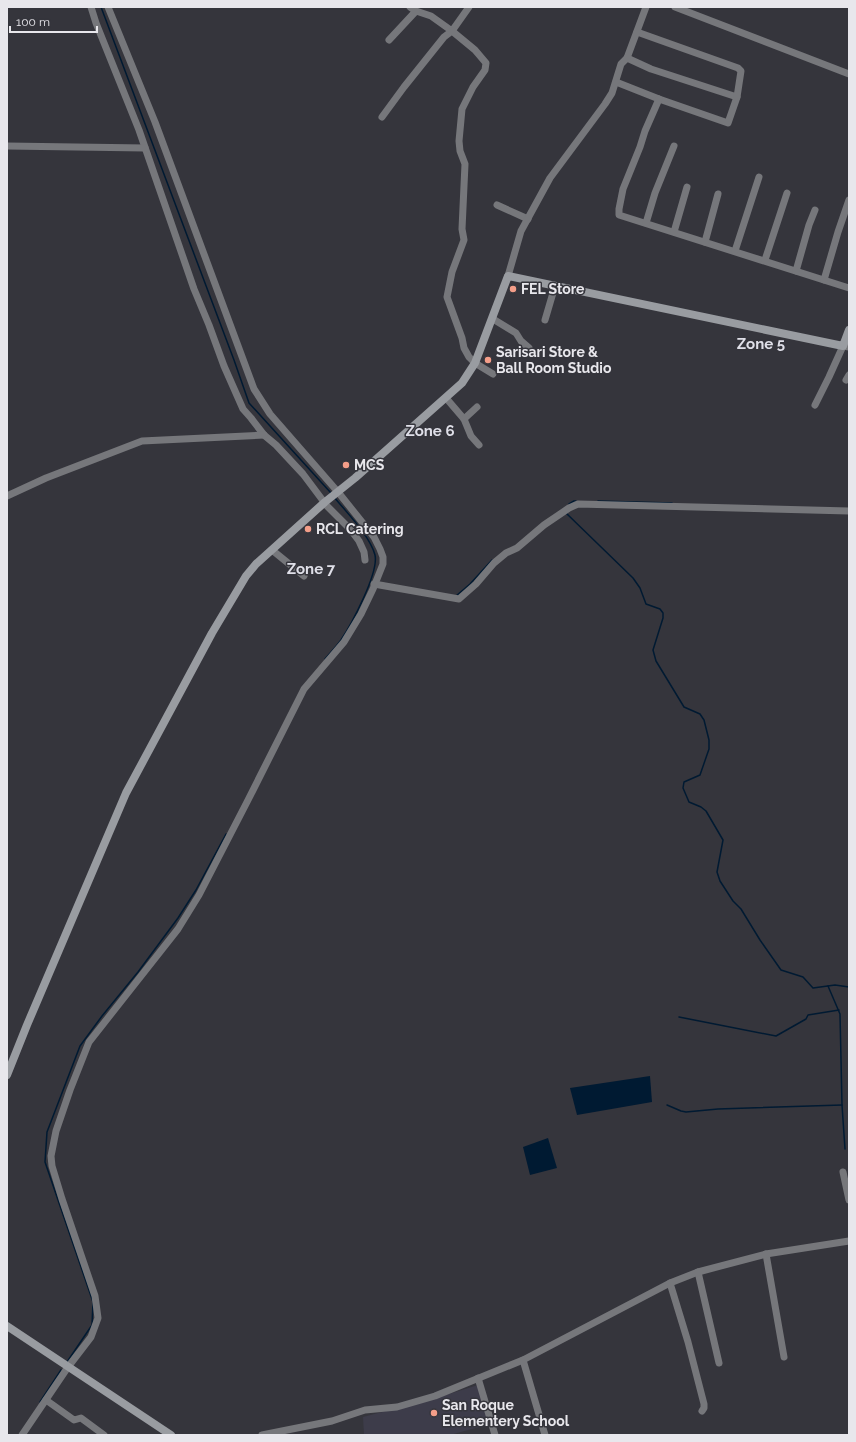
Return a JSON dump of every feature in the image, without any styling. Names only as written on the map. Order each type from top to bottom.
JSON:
[{"type":"street","points":[[22,1435],[68,1367],[91,1337],[98,1318],[95,1296],[62,1200],[51,1161],[56,1131],[89,1042],[178,929],[202,888],[304,689],[344,642],[361,614],[373,590],[374,584],[383,564],[383,557],[374,537],[332,496],[303,474],[276,445],[264,435],[242,409],[194,289],[145,148],[91,7]]},
{"type":"street","points":[[108,7],[155,122],[254,389],[270,414],[332,496],[350,529],[359,541],[364,552],[365,560]]},
{"type":"street","points":[[382,117],[444,37],[452,31],[470,7]]},
{"type":"street","points":[[7,1075],[126,793],[230,601],[246,576],[256,564],[332,496],[355,478],[446,398],[465,379],[476,363],[493,320],[522,231],[550,178],[612,93],[621,64],[627,58],[646,7]]},
{"type":"street","points":[[675,7],[849,74]]},
{"type":"street","points":[[389,40],[413,9],[431,16],[452,31],[475,50],[486,63],[485,70],[473,87],[462,109],[459,141],[460,151],[465,164],[462,229],[464,240],[452,272],[447,297],[462,338],[464,348],[469,357],[493,374]]},
{"type":"street","points":[[616,82],[728,123],[737,97],[741,71],[738,68],[637,32]]},
{"type":"street","points":[[627,58],[651,69],[737,97]]},
{"type":"street","points":[[659,99],[623,189],[619,215],[765,260],[849,288]]},
{"type":"street","points":[[7,146],[145,148]]},
{"type":"street","points":[[646,223],[655,193],[674,146]]},
{"type":"street","points":[[734,251],[759,177]]},
{"type":"street","points":[[674,232],[688,187]]},
{"type":"street","points":[[765,260],[786,193]]},
{"type":"street","points":[[705,242],[718,194]]},
{"type":"street","points":[[824,280],[849,200]]},
{"type":"street","points":[[497,205],[528,219]]},
{"type":"street","points":[[796,271],[809,224],[815,210]]},
{"type":"street","points":[[508,276],[846,346]]},
{"type":"street","points":[[545,320],[554,286]]},
{"type":"street","points":[[493,320],[516,333],[521,341],[529,348]]},
{"type":"street","points":[[815,405],[846,346],[849,330]]},
{"type":"street","points":[[446,398],[464,419],[471,436],[479,445]]},
{"type":"street","points":[[464,419],[476,406]]},
{"type":"street","points":[[7,496],[46,478],[142,441],[264,435]]},
{"type":"street","points":[[374,584],[459,600],[476,584],[494,563],[506,553],[517,548],[544,525],[566,510],[578,504],[849,511]]},
{"type":"street","points":[[272,550],[304,576]]},
{"type":"street","points":[[843,1172],[849,1200]]},
{"type":"street","points":[[262,1435],[332,1421],[365,1410],[397,1407],[435,1396],[523,1360],[670,1283],[698,1272],[766,1254],[849,1241]]},
{"type":"street","points":[[766,1254],[784,1357]]},
{"type":"street","points":[[698,1272],[719,1364]]},
{"type":"street","points":[[670,1283],[688,1342],[704,1404],[702,1411]]},
{"type":"street","points":[[7,1326],[171,1435]]},
{"type":"street","points":[[523,1360],[545,1435]]},
{"type":"street","points":[[478,1378],[495,1435]]},
{"type":"street","points":[[46,1400],[74,1420],[81,1418],[104,1435]]},
{"type":"shaded area","name":"San Roque Elementery School","points":[[478,1385],[490,1424],[450,1435],[364,1435],[363,1417],[436,1398]]},
{"type":"water","points":[[650,1076],[652,1102],[577,1115],[570,1088]]},
{"type":"water","points":[[548,1138],[557,1168],[530,1175],[523,1147]]},
{"type":"waterway","points":[[101,7],[249,403],[331,493]]},
{"type":"waterway","points":[[325,659],[341,640],[351,623],[369,586],[375,563],[375,555],[368,540],[358,525],[334,497]]},
{"type":"waterway","points":[[569,504],[576,501]]},
{"type":"waterway","points":[[598,501],[672,503]]},
{"type":"waterway","points":[[566,513],[633,578],[640,588],[646,604],[660,609],[663,613],[663,618],[653,650],[656,661],[684,707],[700,714],[704,720],[709,740],[709,749],[700,775],[684,782],[683,788],[689,802],[706,811],[723,840],[717,872],[720,881],[733,901],[741,909],[781,970],[803,977],[813,988],[835,985],[849,987]]},
{"type":"waterway","points":[[456,596],[470,584],[492,560]]},
{"type":"waterway","points":[[67,1362],[92,1325],[93,1302],[45,1162],[47,1132],[80,1046],[178,918],[196,890],[226,834]]},
{"type":"waterway","points":[[828,986],[840,1014],[842,1105],[845,1149]]},
{"type":"waterway","points":[[679,1017],[776,1036],[806,1019],[808,1015],[839,1010]]},
{"type":"waterway","points":[[667,1105],[686,1112],[718,1109],[842,1105]]},
{"type":"waterway","points":[[40,1402],[61,1370]]},
{"type":"place","name":"FEL Store","points":[[513,289]]},
{"type":"place","name":"Sarisari Store & Ball Room Studio","points":[[488,360]]},
{"type":"place","name":"MCS","points":[[346,465]]},
{"type":"place","name":"RCL Catering","points":[[308,529]]},
{"type":"place","name":"San Roque Elementery School","points":[[434,1413]]},
{"type":"district","name":"Zone 5","points":[[761,344]]},
{"type":"district","name":"Zone 6","points":[[430,431]]},
{"type":"district","name":"Zone 7","points":[[311,569]]}]
